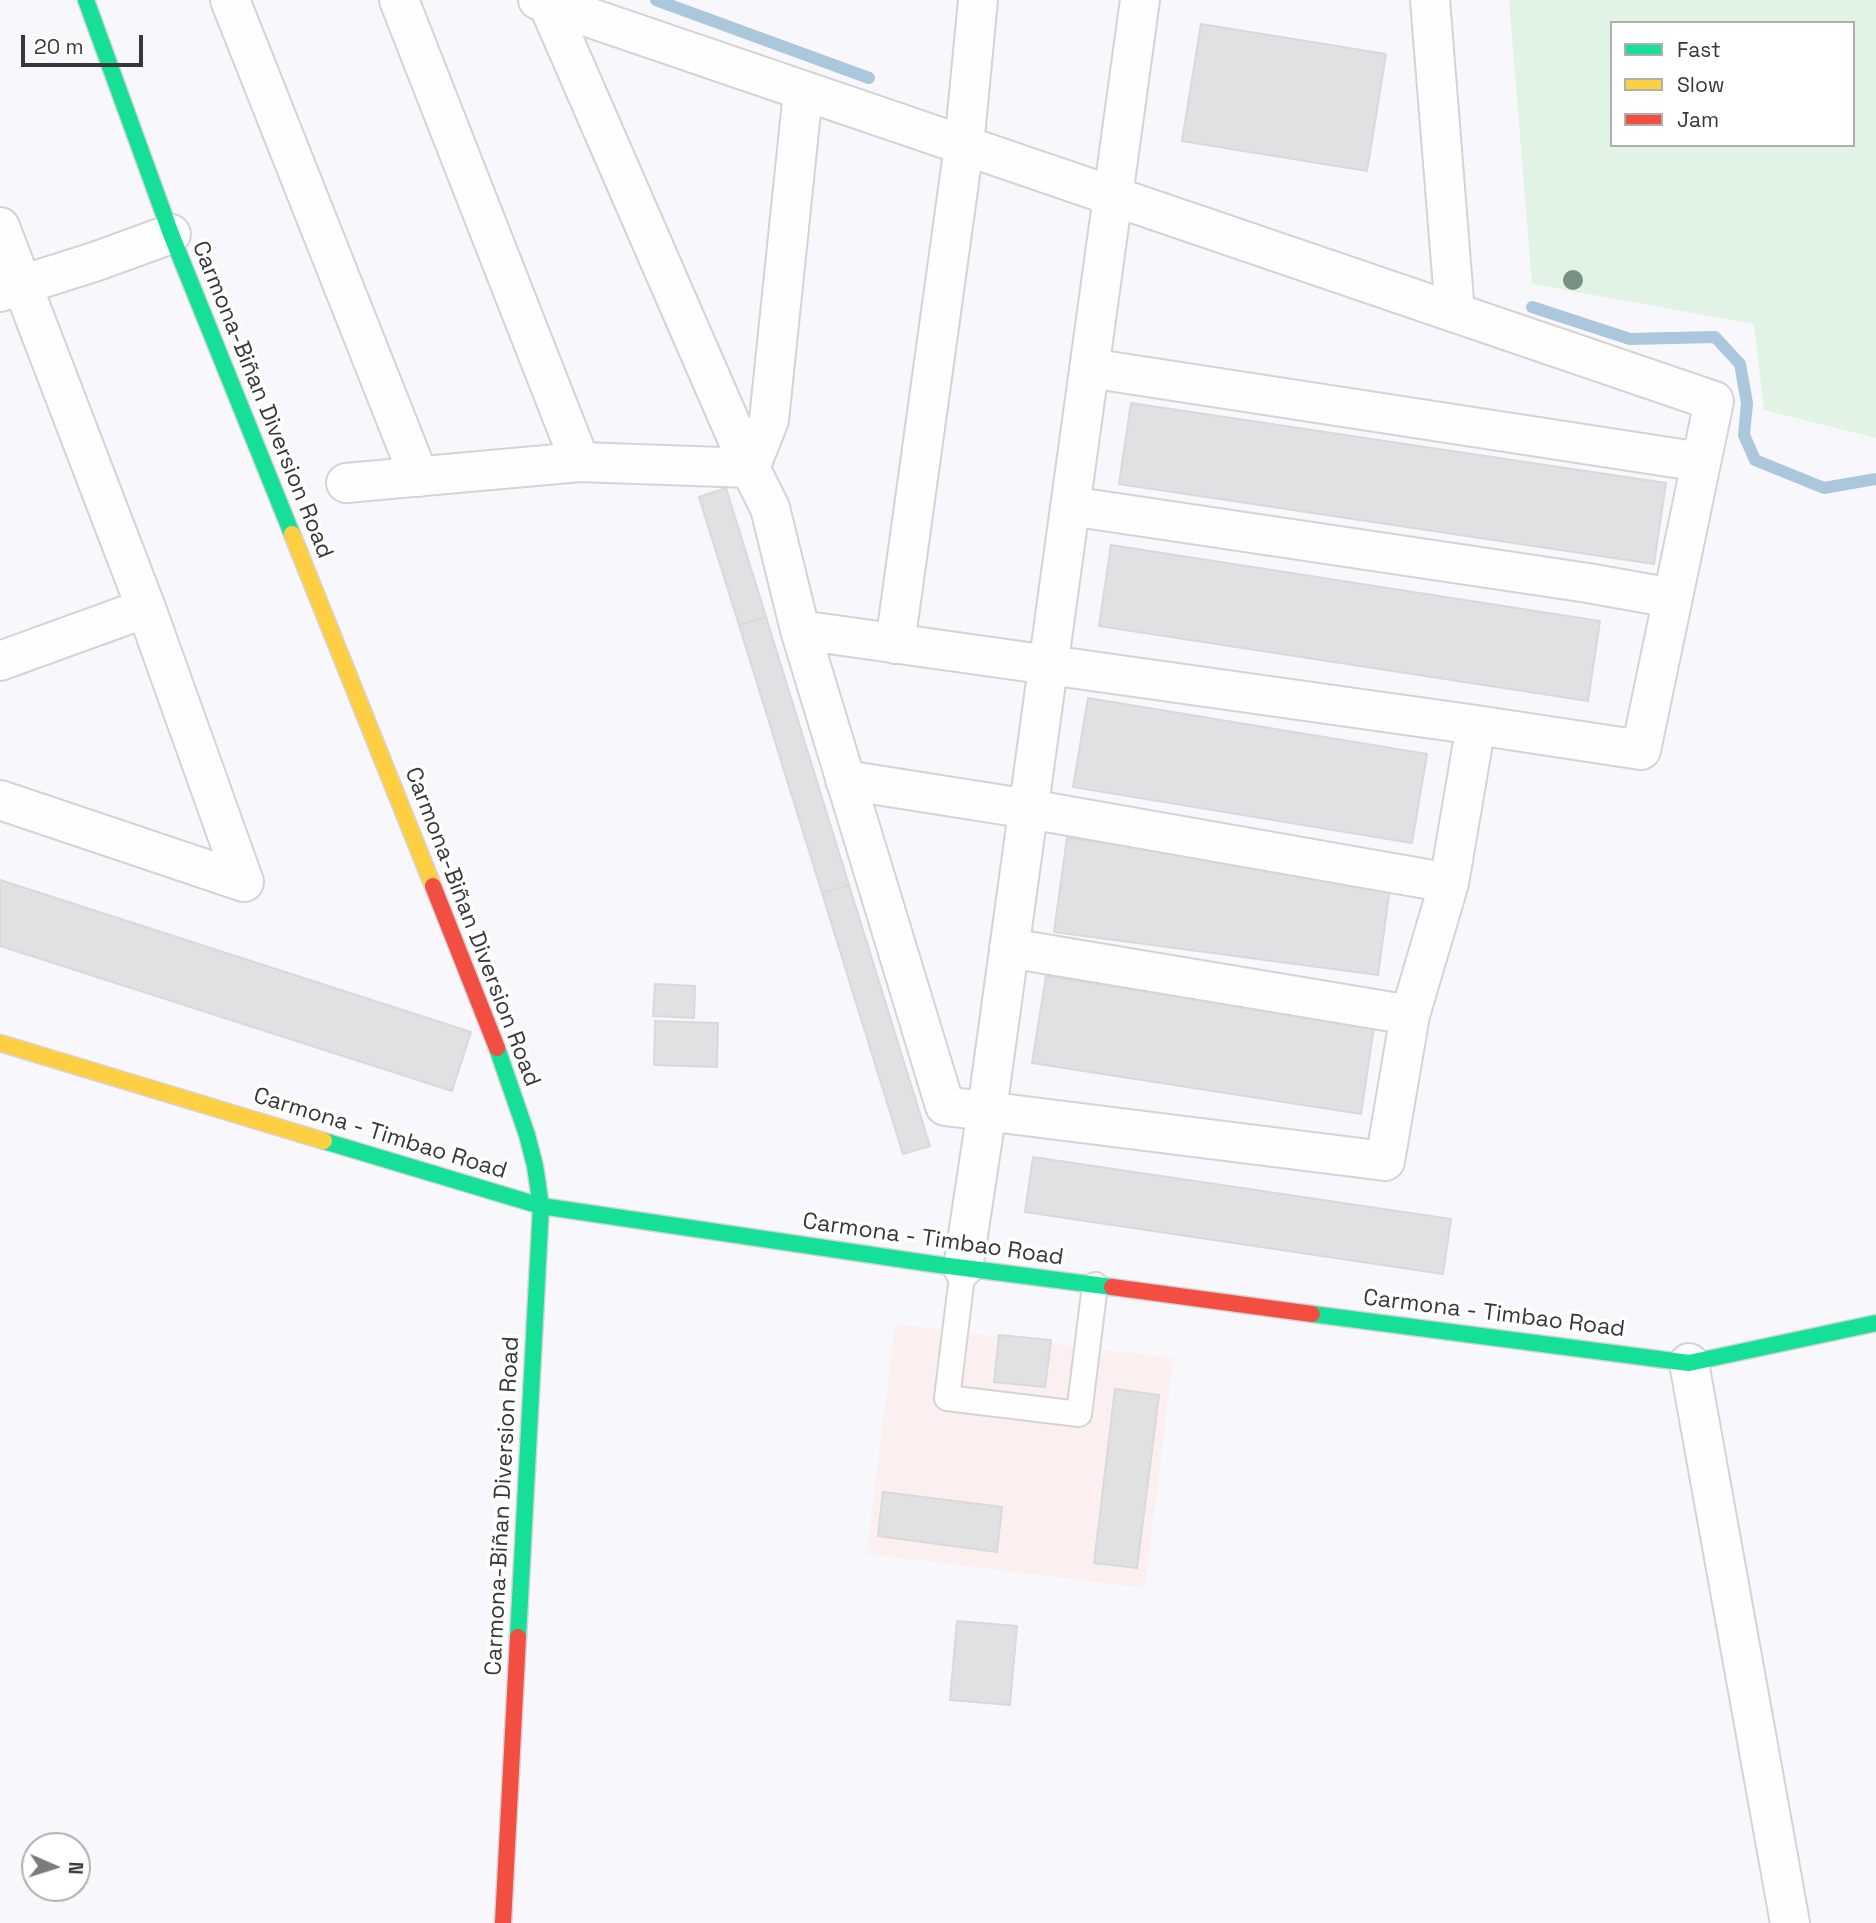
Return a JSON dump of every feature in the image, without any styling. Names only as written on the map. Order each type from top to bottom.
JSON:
[{"type":"main road","name":"Carmona-Biñan Diversion Road","points":[[86,0],[171,234],[492,1033],[535,1166],[541,1206],[503,1923]]},
{"type":"main road","name":"Carmona - Timbao Road","points":[[0,1043],[541,1206],[963,1268],[1689,1363],[1876,1322]]},
{"type":"street","points":[[230,0],[419,477]]},
{"type":"street","points":[[399,0],[580,462]]},
{"type":"street","points":[[895,644],[964,146],[978,0]]},
{"type":"street","points":[[963,1268],[1140,0]]},
{"type":"street","points":[[1430,0],[1455,313]]},
{"type":"street","points":[[543,2],[1714,401],[1641,750],[1476,724],[800,630]]},
{"type":"street","points":[[543,2],[770,508],[800,630],[945,1106],[1385,1161],[1410,1015],[1449,883],[1476,724]]},
{"type":"street","points":[[750,468],[769,421],[803,92]]},
{"type":"street","points":[[0,227],[11,288],[146,608],[244,882],[0,800]]},
{"type":"street","points":[[11,288],[171,234]]},
{"type":"street","points":[[1089,368],[1701,462]]},
{"type":"street","points":[[346,483],[580,462],[750,468]]},
{"type":"street","points":[[1070,506],[1588,583],[1672,598]]},
{"type":"street","points":[[0,661],[146,608]]},
{"type":"street","points":[[845,780],[1029,809],[1449,883]]},
{"type":"street","points":[[1009,948],[1410,1015]]},
{"type":"street","points":[[1689,1363],[1790,1923]]},
{"type":"lane","points":[[963,1268],[947,1398],[1079,1414],[1095,1285]]},
{"type":"shaded area","points":[[895,1324],[1173,1358],[1145,1588],[867,1554]]},
{"type":"green space","points":[[1509,0],[1876,0],[1876,438],[1764,410],[1754,324],[1532,284]]},
{"type":"building","points":[[1201,24],[1386,54],[1367,171],[1182,141]]},
{"type":"building","points":[[1131,403],[1666,483],[1654,564],[1119,484]]},
{"type":"building","points":[[726,488],[766,617],[739,625],[699,497]]},
{"type":"building","points":[[1111,545],[1600,621],[1588,701],[1099,626]]},
{"type":"building","points":[[766,617],[849,885],[822,893],[739,625]]},
{"type":"building","points":[[1088,698],[1427,754],[1412,843],[1073,787]]},
{"type":"building","points":[[1067,838],[1391,880],[1378,975],[1054,932]]},
{"type":"building","points":[[0,880],[471,1032],[452,1091],[0,946]]},
{"type":"building","points":[[849,885],[930,1146],[903,1154],[822,893]]},
{"type":"building","points":[[1046,976],[1374,1027],[1361,1114],[1032,1063]]},
{"type":"building","points":[[655,984],[695,986],[694,1018],[653,1016]]},
{"type":"building","points":[[655,1021],[718,1023],[717,1067],[654,1065]]},
{"type":"building","points":[[1033,1157],[1451,1219],[1443,1274],[1025,1212]]},
{"type":"building","points":[[999,1335],[1051,1340],[1045,1387],[994,1382]]},
{"type":"building","points":[[1115,1389],[1159,1395],[1137,1568],[1094,1563]]},
{"type":"building","points":[[883,1492],[1002,1507],[997,1552],[878,1536]]},
{"type":"building","points":[[957,1621],[1017,1626],[1010,1705],[950,1700]]},
{"type":"waterway","points":[[656,0],[869,78]]},
{"type":"waterway","points":[[1532,307],[1630,339],[1715,337],[1740,364],[1747,403],[1744,435],[1755,460],[1824,488],[1876,479]]},
{"type":"traffic: fast","points":[[86,0],[171,234],[292,534]]},
{"type":"traffic: fast","points":[[497,1048],[527,1135],[541,1206],[518,1637]]},
{"type":"traffic: fast","points":[[324,1141],[541,1206],[933,1264],[1112,1287]]},
{"type":"traffic: fast","points":[[1312,1314],[1689,1363],[1876,1323]]},
{"type":"traffic: slow","points":[[292,534],[433,886]]},
{"type":"traffic: slow","points":[[0,1043],[324,1141]]},
{"type":"traffic: jam","points":[[433,886],[497,1048]]},
{"type":"traffic: jam","points":[[1112,1287],[1312,1314]]},
{"type":"traffic: jam","points":[[503,1923],[518,1637]]}]
